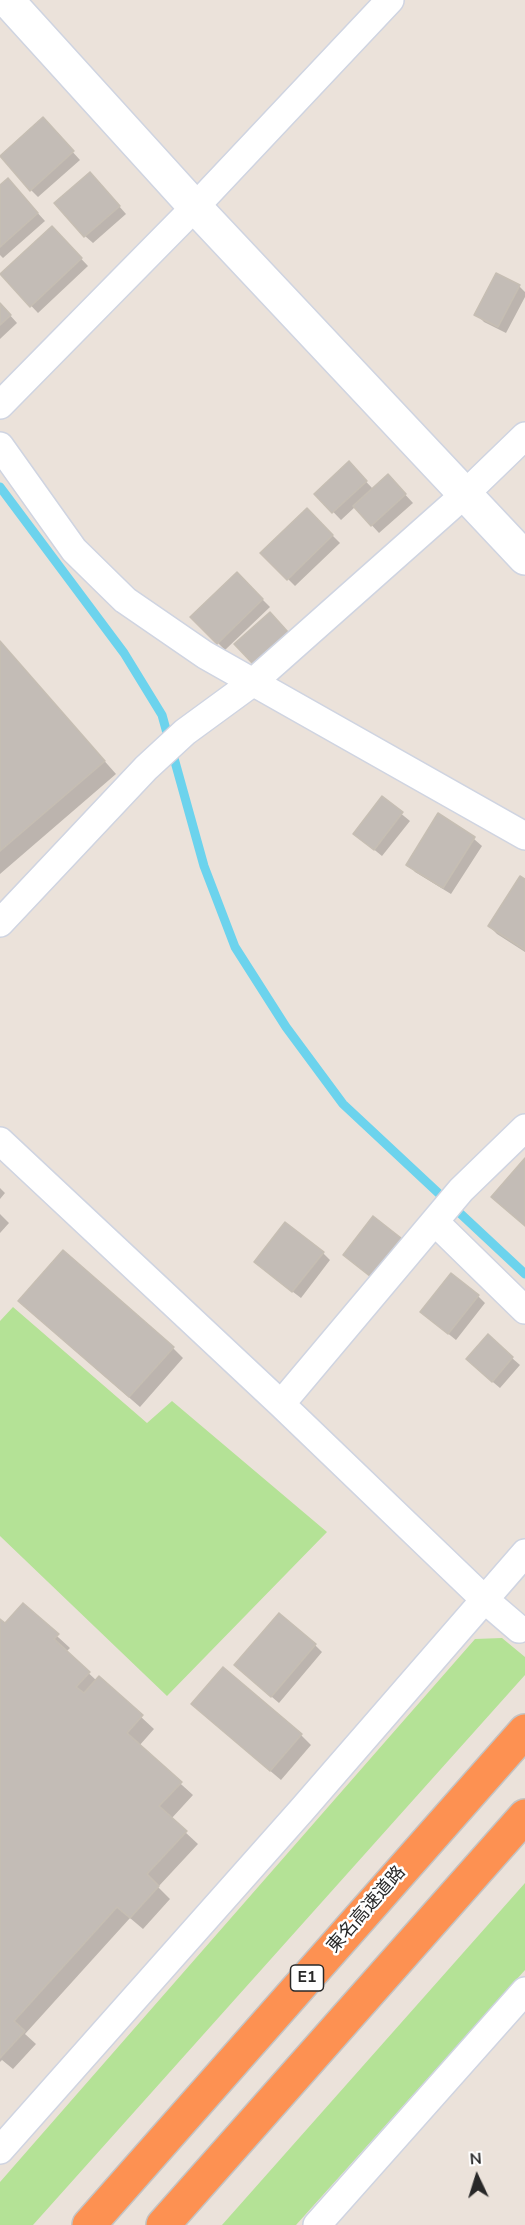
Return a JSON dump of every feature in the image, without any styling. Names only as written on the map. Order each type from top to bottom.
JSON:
[{"type":"highway","name":"東名高速道路","points":[[90,2225],[525,1731]]},
{"type":"highway","points":[[163,2225],[525,1816]]},
{"type":"street","points":[[7,0],[195,207],[525,558]]},
{"type":"street","points":[[0,405],[195,207],[390,0]]},
{"type":"street","points":[[0,923],[153,761],[183,735],[252,683],[465,494],[525,436]]},
{"type":"street","points":[[0,446],[74,550],[125,600],[205,655],[252,683],[525,836]]},
{"type":"street","points":[[281,1404],[461,1190],[525,1128]]},
{"type":"street","points":[[0,1141],[281,1404],[484,1599],[519,1629]]},
{"type":"street","points":[[435,1221],[525,1310]]},
{"type":"street","points":[[0,2150],[301,1811],[525,1553]]},
{"type":"street","points":[[317,2225],[525,1991]]},
{"type":"green space","points":[[13,1307],[147,1423],[172,1401],[327,1532],[167,1696],[0,1536],[0,1321]]},
{"type":"green space","points":[[502,1638],[525,1657],[525,1675],[33,2225],[0,2225],[0,2182],[475,1639]]},
{"type":"green space","points":[[525,1883],[525,1970],[296,2225],[222,2225]]},
{"type":"building","points":[[43,117],[74,151],[30,191],[0,156]]},
{"type":"building","points":[[90,172],[120,206],[84,237],[54,203]]},
{"type":"building","points":[[8,178],[38,213],[0,247],[0,185]]},
{"type":"building","points":[[52,226],[82,258],[30,307],[0,274]]},
{"type":"building","points":[[496,273],[520,285],[498,327],[474,315]]},
{"type":"building","points":[[0,303],[11,315],[0,325]]},
{"type":"building","points":[[349,461],[367,481],[332,513],[314,494]]},
{"type":"building","points":[[388,474],[406,494],[371,526],[353,506]]},
{"type":"building","points":[[307,508],[333,535],[287,580],[260,553]]},
{"type":"building","points":[[237,572],[263,599],[217,644],[190,617]]},
{"type":"building","points":[[270,612],[288,632],[253,664],[234,644]]},
{"type":"building","points":[[0,641],[105,761],[0,851]]},
{"type":"building","points":[[382,796],[403,812],[374,850],[353,834]]},
{"type":"building","points":[[438,813],[475,837],[443,888],[406,865]]},
{"type":"building","points":[[520,876],[525,879],[525,950],[488,926]]},
{"type":"building","points":[[525,1158],[525,1226],[491,1197]]},
{"type":"building","points":[[373,1216],[401,1238],[371,1277],[343,1255]]},
{"type":"building","points":[[285,1222],[324,1252],[292,1292],[254,1262]]},
{"type":"building","points":[[63,1250],[174,1347],[129,1397],[18,1301]]},
{"type":"building","points":[[451,1273],[479,1295],[448,1334],[420,1312]]},
{"type":"building","points":[[488,1334],[513,1357],[492,1382],[466,1359]]},
{"type":"building","points":[[23,1603],[59,1634],[54,1639],[90,1672],[76,1687],[84,1693],[99,1676],[143,1715],[127,1733],[182,1782],[159,1806],[187,1831],[147,1874],[159,1886],[130,1918],[117,1907],[14,2021],[25,2031],[0,2058],[0,1619],[5,1623]]},
{"type":"building","points":[[279,1613],[316,1644],[271,1697],[234,1665]]},
{"type":"building","points":[[223,1667],[302,1734],[270,1771],[191,1704]]},
{"type":"waterway","points":[[0,487],[124,653],[162,715],[204,866],[235,947],[286,1027],[343,1104],[525,1274]]}]
